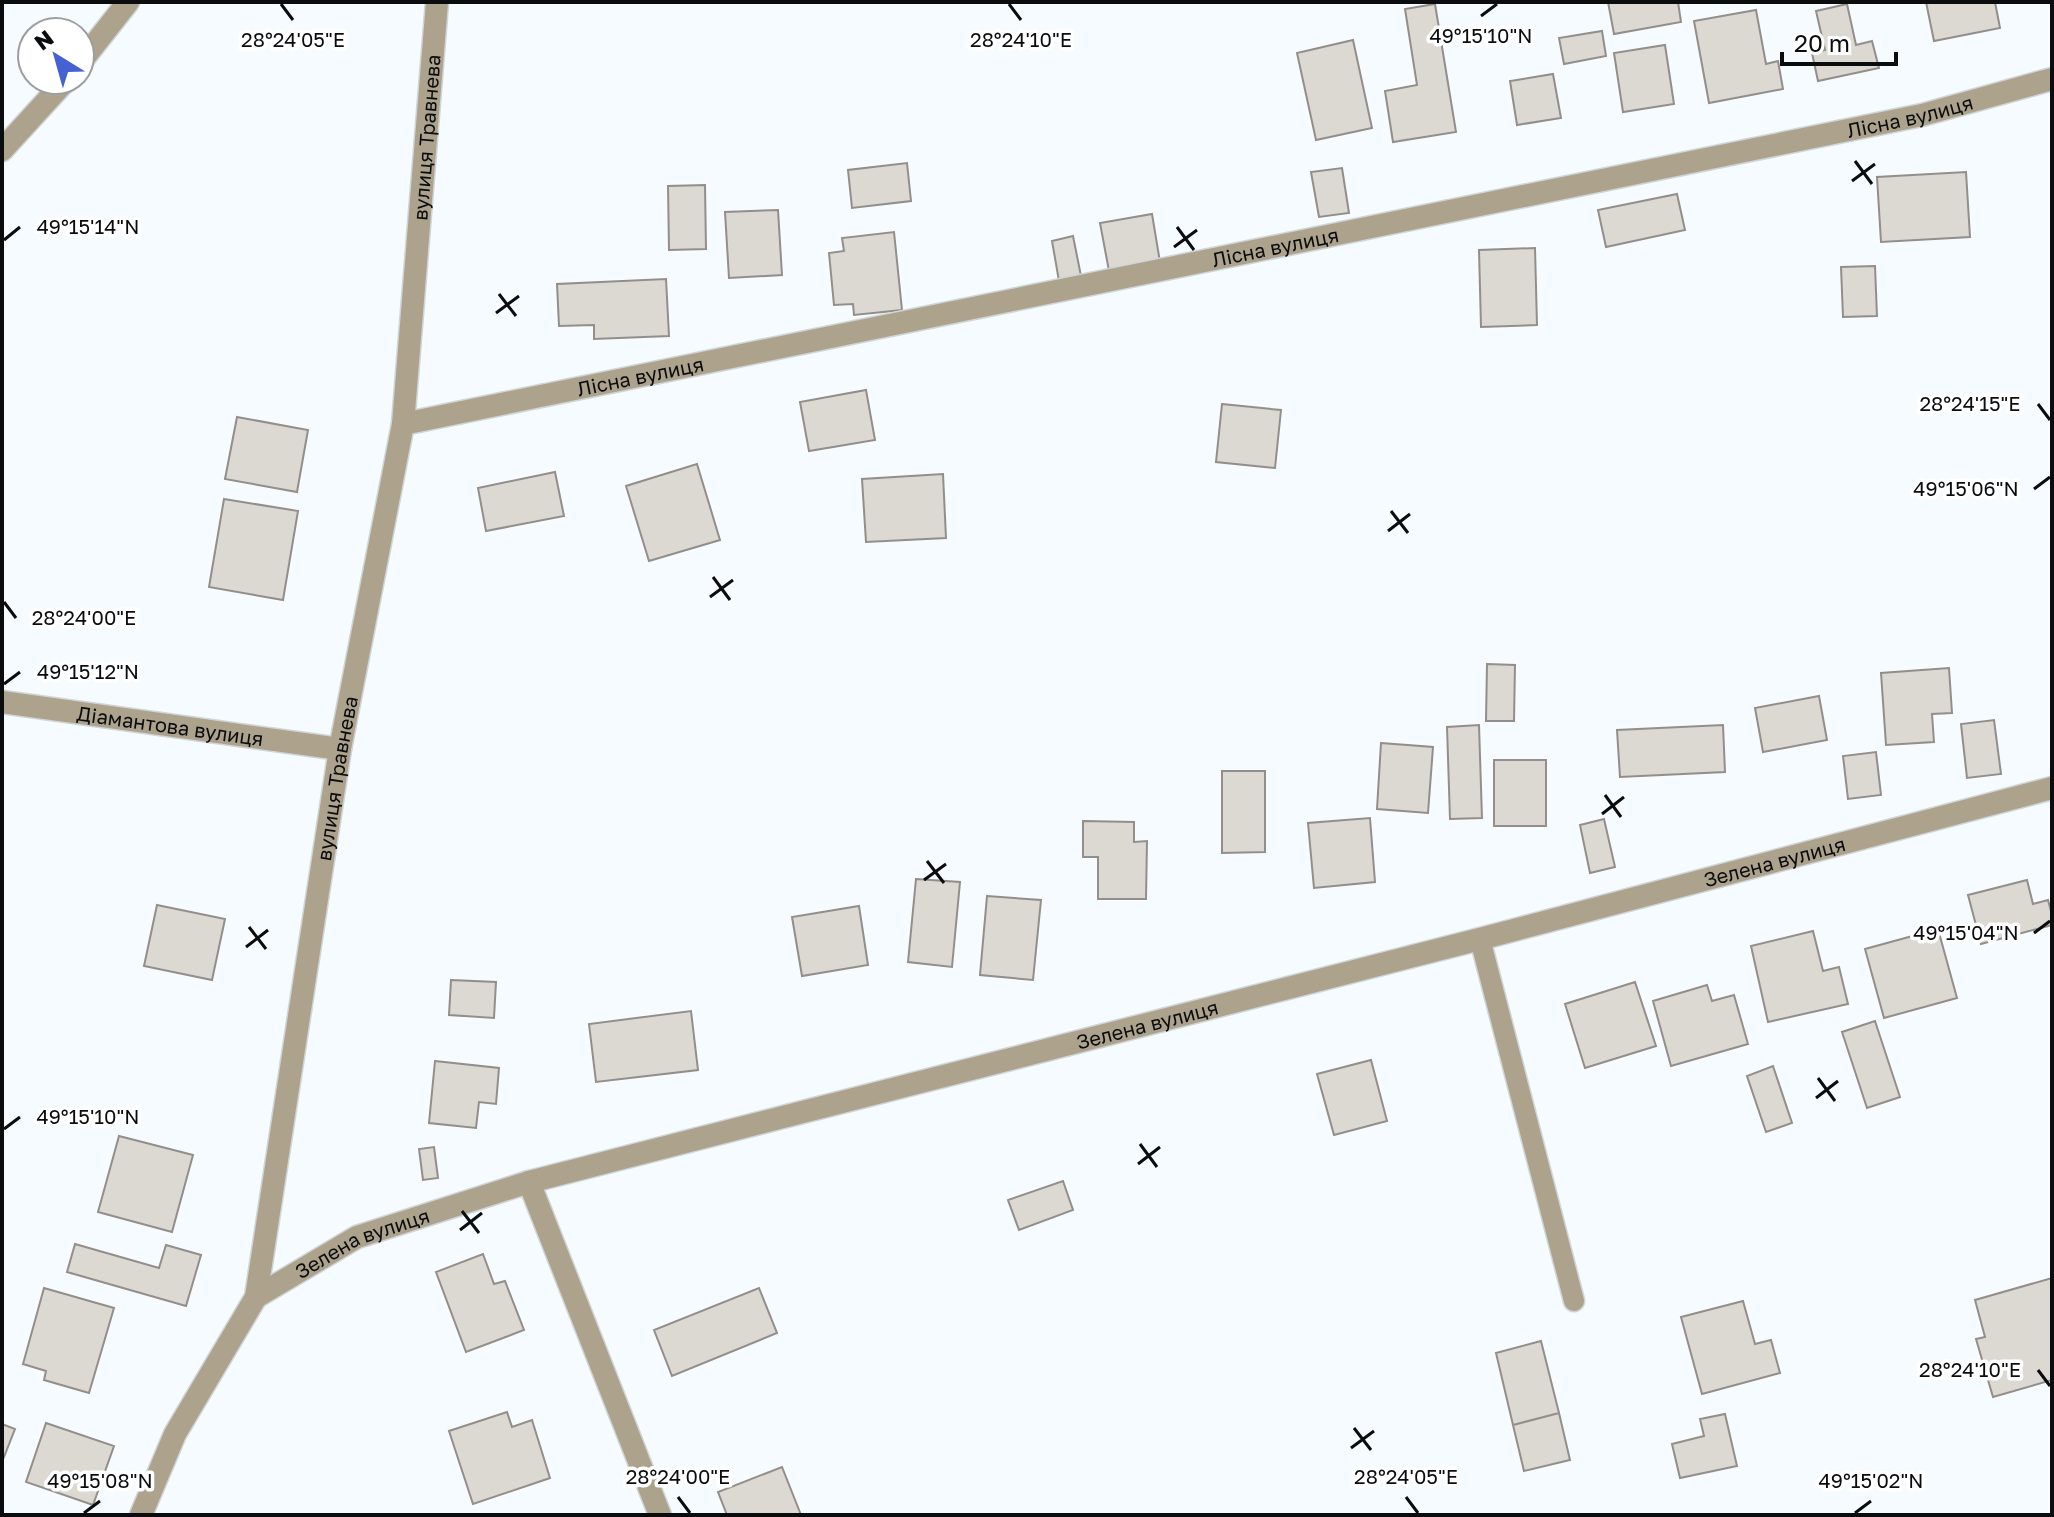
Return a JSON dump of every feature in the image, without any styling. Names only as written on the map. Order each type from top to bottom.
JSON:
[{"type":"street","points":[[96,43],[128,2]]},
{"type":"street","name":"вулиця Травнева","points":[[141,1515],[175,1434],[256,1297],[340,749],[403,424],[434,6]]},
{"type":"street","name":"Лісна вулиця","points":[[403,424],[1922,115],[2052,79]]},
{"type":"street","points":[[2,150],[51,96]]},
{"type":"street","name":"Діамантова вулиця","points":[[2,702],[340,749]]},
{"type":"street","name":"Зелена вулиця","points":[[256,1297],[357,1237],[529,1182],[1480,939],[2052,788]]},
{"type":"street","points":[[529,1182],[660,1515]]},
{"type":"lane","points":[[1480,939],[1574,1301]]},
{"type":"building","points":[[1608,2],[1678,2],[1681,22],[1614,34]]},
{"type":"building","points":[[1926,2],[1995,2],[2000,28],[1934,41]]},
{"type":"building","points":[[1435,4],[1456,132],[1393,142],[1385,91],[1417,85],[1405,9]]},
{"type":"building","points":[[1847,4],[1856,45],[1872,41],[1879,68],[1818,81],[1812,53],[1825,50],[1816,11]]},
{"type":"building","points":[[1756,10],[1766,64],[1778,61],[1783,89],[1709,103],[1694,21]]},
{"type":"building","points":[[1602,31],[1606,56],[1564,64],[1559,38]]},
{"type":"building","points":[[1353,40],[1372,128],[1316,140],[1297,53]]},
{"type":"building","points":[[1665,45],[1674,104],[1623,112],[1614,53]]},
{"type":"building","points":[[1553,74],[1561,118],[1517,125],[1510,81]]},
{"type":"building","points":[[907,163],[911,201],[852,208],[848,170]]},
{"type":"building","points":[[1342,168],[1349,213],[1319,217],[1311,172]]},
{"type":"building","points":[[1966,172],[1970,237],[1881,242],[1877,177]]},
{"type":"building","points":[[705,185],[706,249],[669,250],[668,186]]},
{"type":"building","points":[[1677,194],[1685,230],[1606,247],[1598,210]]},
{"type":"building","points":[[778,210],[782,275],[729,278],[725,212]]},
{"type":"building","points":[[1152,214],[1160,262],[1109,271],[1100,223]]},
{"type":"building","points":[[894,232],[902,310],[854,315],[853,304],[834,305],[829,253],[844,251],[842,238]]},
{"type":"building","points":[[1073,236],[1081,276],[1059,281],[1052,241]]},
{"type":"building","points":[[1535,248],[1537,325],[1481,327],[1479,250]]},
{"type":"building","points":[[1875,266],[1877,316],[1843,317],[1841,267]]},
{"type":"building","points":[[666,279],[669,336],[594,339],[594,325],[559,326],[557,284]]},
{"type":"building","points":[[866,390],[875,440],[809,451],[800,402]]},
{"type":"building","points":[[1222,404],[1281,410],[1275,468],[1216,462]]},
{"type":"building","points":[[237,417],[308,430],[297,492],[225,479]]},
{"type":"building","points":[[697,464],[720,540],[649,561],[626,486]]},
{"type":"building","points":[[555,472],[564,516],[486,531],[478,488]]},
{"type":"building","points":[[943,474],[946,538],[866,542],[862,479]]},
{"type":"building","points":[[224,499],[298,511],[283,600],[209,587]]},
{"type":"building","points":[[1487,664],[1515,665],[1514,721],[1486,721]]},
{"type":"building","points":[[1949,668],[1952,713],[1932,714],[1934,742],[1886,745],[1881,673]]},
{"type":"building","points":[[1819,696],[1827,740],[1763,752],[1755,708]]},
{"type":"building","points":[[1994,720],[2001,774],[1967,778],[1961,724]]},
{"type":"building","points":[[1479,725],[1482,818],[1450,819],[1447,727]]},
{"type":"building","points":[[1723,725],[1725,772],[1620,777],[1617,730]]},
{"type":"building","points":[[1381,743],[1433,747],[1428,813],[1377,809]]},
{"type":"building","points":[[1876,752],[1881,795],[1848,799],[1843,756]]},
{"type":"building","points":[[1494,760],[1546,760],[1546,826],[1494,826]]},
{"type":"building","points":[[1222,771],[1265,771],[1265,852],[1222,853]]},
{"type":"building","points":[[1370,818],[1375,882],[1314,888],[1308,823]]},
{"type":"building","points":[[1604,819],[1615,867],[1590,873],[1580,825]]},
{"type":"building","points":[[1083,821],[1134,822],[1134,842],[1147,841],[1146,899],[1098,899],[1098,857],[1083,857]]},
{"type":"building","points":[[916,879],[960,882],[952,967],[908,962]]},
{"type":"building","points":[[2027,880],[2033,904],[2048,900],[2052,925],[1981,944],[1968,895]]},
{"type":"building","points":[[987,896],[1041,900],[1033,980],[980,975]]},
{"type":"building","points":[[157,905],[225,919],[212,980],[144,966]]},
{"type":"building","points":[[859,906],[868,965],[802,976],[792,917]]},
{"type":"building","points":[[1938,929],[1957,998],[1884,1018],[1865,949]]},
{"type":"building","points":[[1813,931],[1823,971],[1839,967],[1848,1004],[1768,1022],[1751,946]]},
{"type":"building","points":[[451,980],[496,982],[494,1018],[449,1015]]},
{"type":"building","points":[[1635,982],[1656,1046],[1585,1068],[1565,1004]]},
{"type":"building","points":[[1707,985],[1712,1001],[1734,995],[1748,1044],[1671,1066],[1653,1001]]},
{"type":"building","points":[[691,1011],[698,1070],[596,1082],[589,1024]]},
{"type":"building","points":[[1875,1021],[1900,1097],[1867,1108],[1842,1032]]},
{"type":"building","points":[[1371,1060],[1387,1121],[1334,1135],[1317,1074]]},
{"type":"building","points":[[435,1061],[499,1068],[496,1104],[479,1102],[476,1128],[429,1123]]},
{"type":"building","points":[[1773,1066],[1792,1123],[1766,1132],[1747,1076]]},
{"type":"building","points":[[119,1136],[193,1155],[172,1232],[98,1212]]},
{"type":"building","points":[[434,1147],[438,1178],[423,1180],[419,1149]]},
{"type":"building","points":[[1063,1181],[1073,1210],[1019,1230],[1008,1200]]},
{"type":"building","points":[[75,1244],[159,1268],[166,1245],[201,1255],[186,1306],[67,1272]]},
{"type":"building","points":[[483,1254],[494,1284],[505,1281],[524,1330],[466,1352],[436,1272]]},
{"type":"building","points":[[2052,1278],[2052,1380],[1993,1397],[1976,1339],[1985,1337],[1975,1300]]},
{"type":"building","points":[[44,1288],[114,1308],[89,1393],[44,1380],[46,1371],[23,1364]]},
{"type":"building","points":[[759,1288],[777,1333],[672,1376],[654,1330]]},
{"type":"building","points":[[1743,1301],[1755,1344],[1771,1340],[1780,1373],[1702,1394],[1681,1317]]},
{"type":"building","points":[[1541,1341],[1559,1413],[1513,1425],[1496,1353]]},
{"type":"building","points":[[507,1412],[512,1427],[532,1420],[550,1478],[473,1504],[449,1431]]},
{"type":"building","points":[[1559,1413],[1570,1460],[1524,1471],[1513,1425]]},
{"type":"building","points":[[1725,1414],[1737,1466],[1680,1478],[1672,1444],[1704,1436],[1700,1419]]},
{"type":"building","points":[[46,1423],[114,1446],[93,1505],[26,1482]]},
{"type":"building","points":[[2,1424],[15,1429],[2,1462]]},
{"type":"building","points":[[782,1467],[801,1515],[727,1515],[718,1492]]}]
